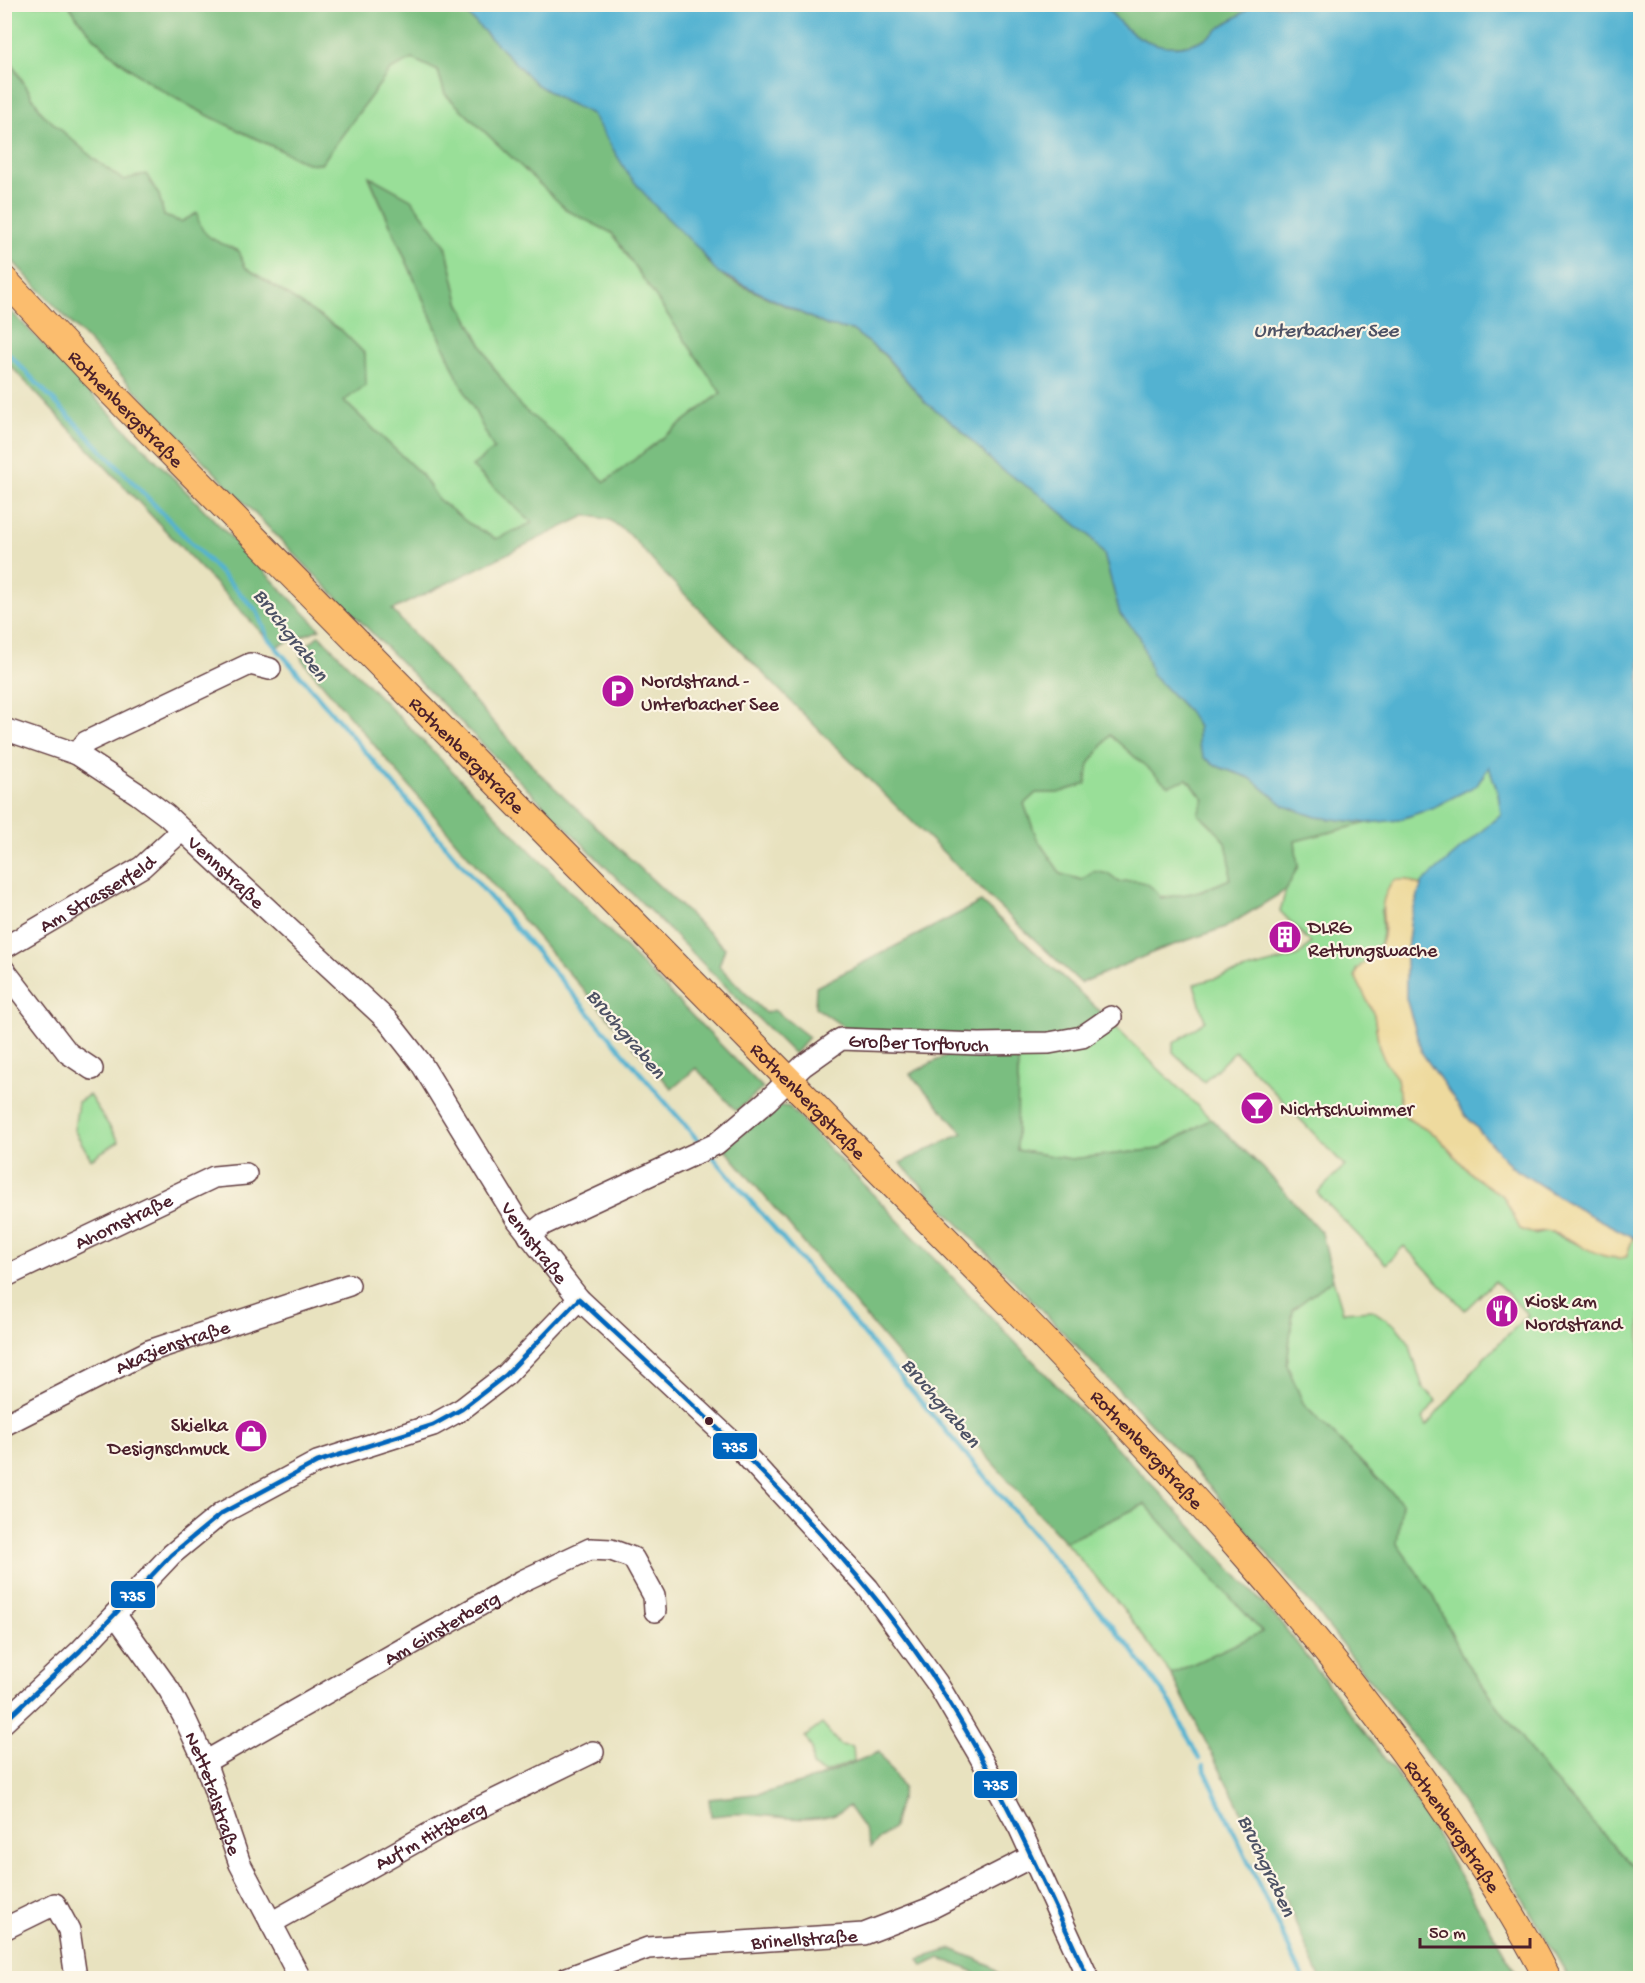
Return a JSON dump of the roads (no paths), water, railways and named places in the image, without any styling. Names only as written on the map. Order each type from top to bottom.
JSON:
[{"type":"main road","name":"Rothenbergstraße","points":[[4,279],[124,405],[1171,1471],[1300,1618],[1427,1784],[1490,1880],[1546,1978]]},
{"type":"street","points":[[77,754],[86,742],[250,664],[270,669]]},
{"type":"street","name":"Vennstraße","points":[[4,729],[77,754],[138,794],[182,830],[388,1021],[421,1063],[529,1236],[579,1299],[740,1449],[868,1588],[943,1693],[1015,1820],[1088,1978]]},
{"type":"street","name":"Am Strasserfeld","points":[[4,948],[142,867],[182,830]]},
{"type":"street","points":[[4,970],[68,1053],[92,1069]]},
{"type":"street","name":"Großer Torfbruch","points":[[529,1236],[554,1219],[716,1144],[789,1080],[841,1039],[947,1041],[979,1044],[1049,1043],[1082,1037],[1111,1017]]},
{"type":"street","name":"Ahornstraße","points":[[4,1277],[214,1178],[246,1174]]},
{"type":"street","name":"Akazienstraße","points":[[4,1425],[149,1351],[349,1285]]},
{"type":"street","points":[[4,1722],[74,1657],[192,1535],[261,1490],[327,1458],[433,1425],[476,1400],[506,1375],[579,1299]]},
{"type":"street","name":"Am Ginsterberg","points":[[205,1762],[522,1581],[590,1549],[611,1550],[633,1558],[654,1596],[655,1611]]},
{"type":"street","name":"Nettetalstraße","points":[[115,1614],[170,1691],[205,1762],[240,1864],[300,1978]]},
{"type":"street","name":"Auf'm Hitzberg","points":[[271,1923],[452,1821],[593,1752]]},
{"type":"street","name":"Brinellstraße","points":[[567,1978],[648,1948],[864,1934],[931,1908],[1031,1857]]},
{"type":"street","points":[[4,1929],[52,1897],[69,1930],[76,1978]]},
{"type":"water","name":"Unterbacher See","points":[[463,5],[1106,5],[1126,28],[1137,36],[1163,46],[1177,46],[1192,44],[1209,37],[1251,5],[1640,5],[1640,1241],[1573,1206],[1512,1167],[1466,1116],[1422,1053],[1406,998],[1406,958],[1411,918],[1422,883],[1501,814],[1498,793],[1489,767],[1477,785],[1432,808],[1398,820],[1367,823],[1316,817],[1285,806],[1250,778],[1219,767],[1204,758],[1198,744],[1198,727],[1188,711],[1152,674],[1140,637],[1120,614],[1104,554],[1089,535],[1040,495],[998,467],[957,426],[926,403],[885,355],[852,330],[828,326],[717,272],[699,249],[653,204],[628,174],[592,114],[536,84],[469,16]]},
{"type":"waterway","name":"Bruchgraben","points":[[4,349],[257,611],[268,638],[702,1145]]},
{"type":"waterway","name":"Bruchgraben","points":[[710,1153],[1132,1650],[1171,1703],[1199,1759]]},
{"type":"waterway","name":"Bruchgraben","points":[[1203,1766],[1303,1978]]},
{"type":"place","name":"Nordstrand - Unterbacher See","points":[[618,691]]},
{"type":"place","name":"DLRG Rettungswache","points":[[1285,937]]},
{"type":"place","name":"Nichtschwimmer","points":[[1257,1108]]},
{"type":"place","name":"Kiosk am Nordstrand","points":[[1502,1311]]},
{"type":"place","name":"Skielka Designschmuck","points":[[251,1436]]}]
